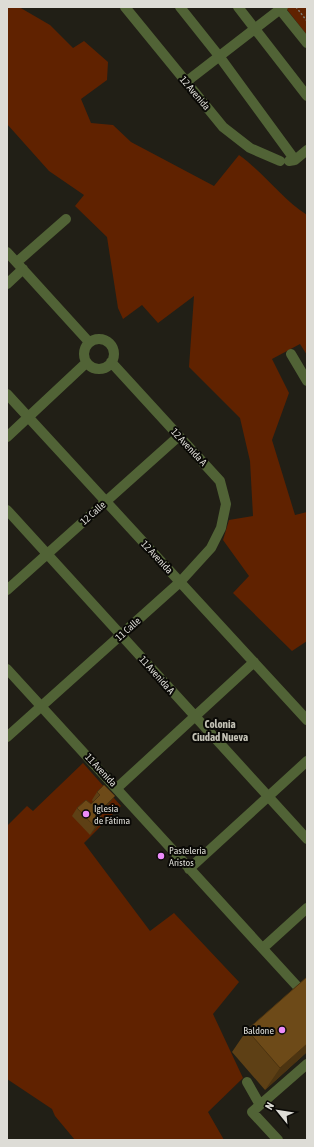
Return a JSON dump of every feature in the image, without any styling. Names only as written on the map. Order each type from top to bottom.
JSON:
[{"type":"street","name":"12 Avenida","points":[[125,7],[223,127],[250,148],[287,161]]},
{"type":"street","points":[[180,7],[218,56],[287,161],[307,150]]},
{"type":"street","points":[[238,7],[307,96]]},
{"type":"street","points":[[186,82],[280,8],[307,43]]},
{"type":"street","points":[[7,284],[20,266],[66,219]]},
{"type":"street","points":[[7,252],[89,342]]},
{"type":"street","points":[[98,339],[107,341],[110,344],[113,353],[111,362],[108,366],[99,369],[86,363],[84,351],[89,342],[98,339]]},
{"type":"street","points":[[291,354],[307,381]]},
{"type":"street","name":"12 Avenida A","points":[[111,362],[220,481],[224,491],[226,504],[222,528],[211,548]]},
{"type":"street","points":[[7,437],[86,363]]},
{"type":"street","name":"12 Avenida","points":[[7,394],[307,720]]},
{"type":"street","name":"12 Calle","points":[[7,590],[179,436]]},
{"type":"street","name":"11 Avenida A","points":[[7,510],[307,839]]},
{"type":"street","name":"11 Calle","points":[[7,737],[180,582],[211,548]]},
{"type":"street","points":[[117,788],[254,662]]},
{"type":"street","name":"11 Avenida","points":[[7,669],[307,997]]},
{"type":"street","points":[[189,868],[307,761]]},
{"type":"street","points":[[263,948],[307,908]]},
{"type":"street","points":[[278,1140],[252,1112],[307,1064]]},
{"type":"street","points":[[247,1082],[260,1105]]},
{"type":"path","points":[[296,7],[307,21]]},
{"type":"shaded area","points":[[7,7],[19,7],[50,25],[73,48],[84,41],[108,62],[107,80],[81,99],[91,123],[113,125],[131,142],[214,186],[239,155],[289,201],[307,215],[307,355],[300,344],[272,359],[289,393],[272,440],[295,515],[307,512],[307,641],[292,651],[233,593],[249,576],[223,540],[229,520],[253,516],[250,461],[240,418],[189,367],[194,296],[158,323],[142,305],[123,319],[118,308],[107,237],[75,206],[84,195],[49,171],[7,124]]},
{"type":"shaded area","points":[[285,7],[307,7],[307,35]]},
{"type":"shaded area","points":[[83,763],[121,806],[84,843],[150,931],[174,913],[239,982],[213,1014],[243,1078],[208,1112],[224,1140],[75,1140],[55,1116],[52,1109],[7,1079],[7,826],[27,806],[33,811]]},
{"type":"building","points":[[104,785],[115,796],[98,813],[103,819],[95,827],[77,808],[86,800],[91,804],[100,795],[97,792]]},
{"type":"building","name":"Baldone","points":[[307,977],[307,1044],[280,1068],[247,1030]]},
{"type":"place","name":"Iglesia de Fátima","points":[[86,814]]},
{"type":"place","name":"Pastelería Aristos","points":[[161,856]]},
{"type":"place","name":"Baldone","points":[[282,1030]]},
{"type":"district","name":"Colonia Ciudad Nueva","points":[[220,730]]}]
